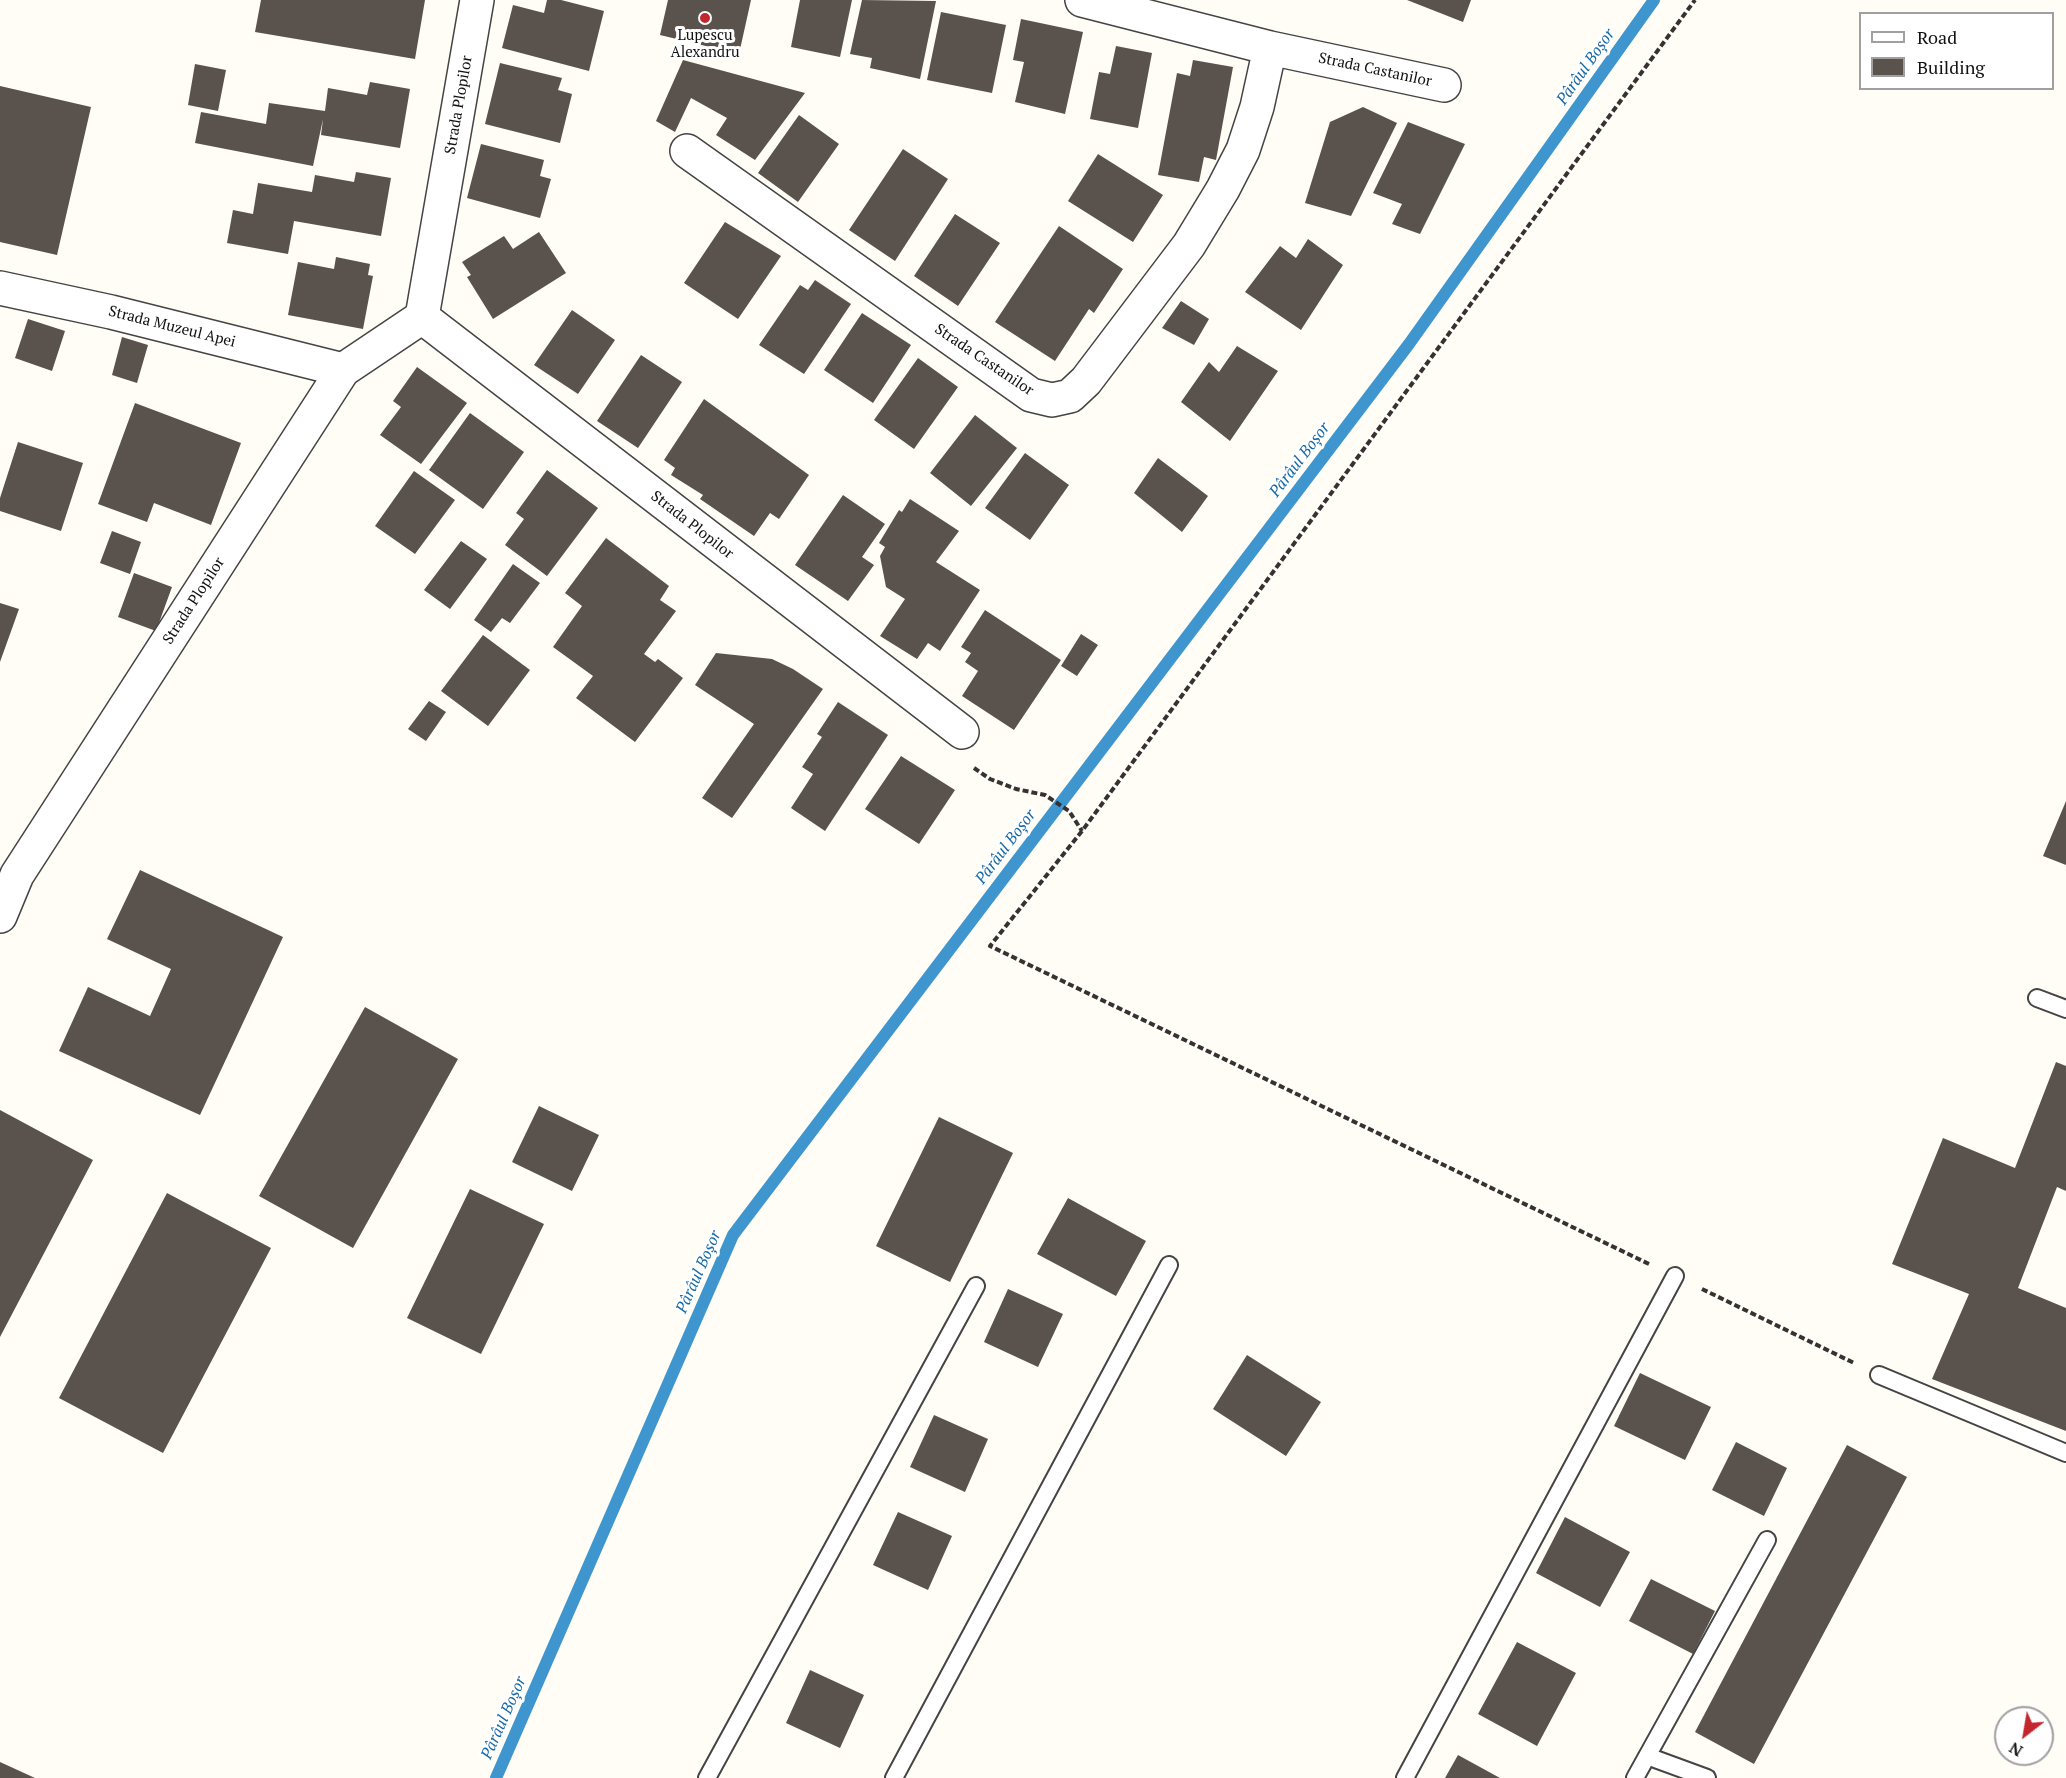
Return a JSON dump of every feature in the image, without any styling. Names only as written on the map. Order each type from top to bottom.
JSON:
[{"type":"street","name":"Strada Plopilor","points":[[0,916],[17,875],[343,370],[422,317],[477,0]]},
{"type":"street","name":"Strada Castanilor","points":[[1082,0],[1270,48],[1444,85]]},
{"type":"street","name":"Strada Castanilor","points":[[687,151],[1031,395],[1052,400],[1070,396],[1086,381],[1189,245],[1243,150],[1257,107],[1270,48]]},
{"type":"street","name":"Strada Muzeul Apei","points":[[0,288],[111,312],[343,370]]},
{"type":"street","name":"Strada Plopilor","points":[[422,317],[962,732]]},
{"type":"lane","points":[[2037,998],[2066,1009]]},
{"type":"lane","points":[[894,1778],[1169,1265]]},
{"type":"lane","points":[[1406,1778],[1675,1276]]},
{"type":"lane","points":[[707,1778],[976,1287]]},
{"type":"lane","points":[[1879,1375],[2066,1453]]},
{"type":"lane","points":[[1635,1778],[1767,1540]]},
{"type":"lane","points":[[1647,1756],[1707,1778]]},
{"type":"path","points":[[1695,0],[1082,831],[990,946],[1879,1375]]},
{"type":"path","points":[[962,732],[956,754],[990,779],[1016,789],[1045,795],[1069,811],[1082,831]]},
{"type":"building","points":[[261,0],[425,0],[415,59],[255,32]]},
{"type":"building","points":[[547,0],[561,0],[604,11],[589,71],[502,48],[513,5],[544,13]]},
{"type":"building","name":"Lupescu Alexandru","points":[[668,0],[751,0],[739,54],[660,35]]},
{"type":"building","points":[[800,0],[852,0],[840,57],[791,47]]},
{"type":"building","points":[[862,0],[936,1],[920,79],[870,68],[872,58],[850,54]]},
{"type":"building","points":[[1407,0],[1471,0],[1463,22]]},
{"type":"building","points":[[941,12],[1006,25],[992,93],[927,80]]},
{"type":"building","points":[[1021,19],[1083,32],[1065,114],[1015,102],[1024,62],[1013,60]]},
{"type":"building","points":[[1116,46],[1152,53],[1138,128],[1090,119],[1099,72],[1110,74]]},
{"type":"building","points":[[683,60],[805,93],[755,160],[716,135],[727,118],[691,98],[675,132],[656,121]]},
{"type":"building","points":[[1193,60],[1233,67],[1216,160],[1204,157],[1199,182],[1158,175],[1177,73],[1190,76]]},
{"type":"building","points":[[500,63],[562,78],[558,90],[572,94],[560,143],[485,124]]},
{"type":"building","points":[[195,64],[226,70],[218,111],[188,105]]},
{"type":"building","points":[[370,82],[410,89],[400,148],[321,135],[323,119],[313,166],[195,143],[201,112],[266,124],[269,103],[325,111],[328,88],[367,95]]},
{"type":"building","points":[[0,86],[91,107],[57,255],[0,242]]},
{"type":"building","points":[[1363,107],[1397,123],[1351,216],[1305,203],[1330,122]]},
{"type":"building","points":[[799,115],[839,144],[798,202],[758,173]]},
{"type":"building","points":[[1408,122],[1465,144],[1420,234],[1392,224],[1402,204],[1373,193]]},
{"type":"building","points":[[481,144],[544,160],[540,176],[551,179],[540,218],[467,198]]},
{"type":"building","points":[[903,149],[948,179],[895,261],[849,230]]},
{"type":"building","points":[[1098,154],[1163,195],[1133,242],[1068,201]]},
{"type":"building","points":[[356,172],[391,178],[381,236],[294,221],[288,254],[227,243],[233,210],[253,214],[258,183],[312,192],[315,175],[354,182]]},
{"type":"building","points":[[955,214],[1000,243],[958,306],[914,276]]},
{"type":"building","points":[[725,222],[781,256],[738,319],[684,283]]},
{"type":"building","points":[[1059,226],[1123,269],[1094,313],[1089,309],[1055,361],[995,322]]},
{"type":"building","points":[[539,232],[566,273],[493,319],[467,277],[471,275],[462,262],[504,236],[513,249]]},
{"type":"building","points":[[1308,239],[1343,265],[1301,330],[1245,292],[1280,246],[1296,258]]},
{"type":"building","points":[[336,257],[370,264],[368,275],[373,276],[363,329],[288,315],[298,262],[334,269]]},
{"type":"building","points":[[815,280],[851,304],[804,374],[759,345],[800,285],[808,290]]},
{"type":"building","points":[[1181,301],[1209,319],[1194,345],[1162,328]]},
{"type":"building","points":[[572,310],[615,340],[578,394],[534,365]]},
{"type":"building","points":[[862,313],[911,345],[873,403],[824,370]]},
{"type":"building","points":[[28,319],[65,331],[52,371],[15,358]]},
{"type":"building","points":[[122,337],[148,345],[137,383],[112,375]]},
{"type":"building","points":[[1237,346],[1278,371],[1230,441],[1181,402],[1209,362],[1219,372]]},
{"type":"building","points":[[641,355],[682,382],[638,448],[597,421]]},
{"type":"building","points":[[918,358],[958,387],[914,449],[874,420]]},
{"type":"building","points":[[417,367],[467,403],[421,464],[380,435],[401,407],[393,401]]},
{"type":"building","points":[[704,399],[809,475],[779,519],[770,513],[754,536],[700,499],[703,495],[671,475],[675,468],[664,460]]},
{"type":"building","points":[[135,403],[241,443],[211,525],[154,503],[147,522],[98,504]]},
{"type":"building","points":[[470,413],[524,452],[483,509],[429,470]]},
{"type":"building","points":[[975,415],[1017,448],[971,506],[930,473]]},
{"type":"building","points":[[18,442],[83,463],[61,531],[0,511],[0,498]]},
{"type":"building","points":[[1025,453],[1069,485],[1030,540],[985,508]]},
{"type":"building","points":[[1158,458],[1208,496],[1182,532],[1134,493]]},
{"type":"building","points":[[547,470],[598,508],[547,576],[505,545],[524,519],[516,513]]},
{"type":"building","points":[[414,471],[455,500],[415,554],[375,526]]},
{"type":"building","points":[[843,495],[885,524],[862,557],[874,565],[848,601],[795,565]]},
{"type":"building","points":[[910,499],[959,531],[936,562],[980,590],[940,651],[928,643],[917,659],[880,636],[905,599],[886,587],[880,556],[885,547],[879,543],[899,510],[902,512]]},
{"type":"building","points":[[112,531],[141,542],[130,574],[100,563]]},
{"type":"building","points":[[606,538],[669,586],[660,600],[676,611],[644,654],[655,662],[658,659],[683,678],[635,742],[576,698],[593,676],[553,647],[582,606],[565,593]]},
{"type":"building","points":[[461,541],[487,559],[450,609],[424,590]]},
{"type":"building","points":[[513,564],[540,583],[510,623],[502,618],[491,632],[474,620]]},
{"type":"building","points":[[134,573],[172,587],[156,631],[118,617]]},
{"type":"building","points":[[0,603],[19,609],[0,662]]},
{"type":"building","points":[[985,610],[1061,660],[1014,730],[962,696],[978,671],[965,662],[971,653],[961,647]]},
{"type":"building","points":[[1081,634],[1098,645],[1077,676],[1061,666]]},
{"type":"building","points":[[483,635],[530,670],[488,726],[441,691]]},
{"type":"building","points":[[716,653],[772,659],[793,669],[823,689],[732,818],[702,798],[754,724],[695,685]]},
{"type":"building","points":[[429,701],[446,712],[426,741],[408,729]]},
{"type":"building","points":[[838,702],[888,735],[825,831],[791,808],[813,774],[802,767],[822,737],[817,734]]},
{"type":"building","points":[[901,756],[955,790],[919,844],[865,809]]},
{"type":"building","points":[[2066,801],[2066,865],[2043,856]]},
{"type":"building","points":[[140,870],[283,937],[200,1115],[59,1051],[88,987],[150,1016],[171,969],[107,939]]},
{"type":"building","points":[[365,1007],[458,1059],[353,1248],[259,1196]]},
{"type":"building","points":[[2056,1062],[2066,1066],[2066,1191],[2057,1187],[2018,1288],[2066,1308],[2066,1431],[1932,1379],[1969,1294],[1892,1264],[1943,1138],[2015,1168]]},
{"type":"building","points":[[539,1106],[599,1135],[572,1191],[512,1162]]},
{"type":"building","points":[[0,1110],[93,1160],[0,1337]]},
{"type":"building","points":[[939,1117],[1013,1153],[950,1282],[876,1246]]},
{"type":"building","points":[[470,1189],[544,1224],[481,1354],[407,1318]]},
{"type":"building","points":[[167,1193],[271,1248],[163,1453],[59,1398]]},
{"type":"building","points":[[1068,1198],[1146,1241],[1116,1296],[1037,1254]]},
{"type":"building","points":[[1008,1289],[1063,1314],[1038,1367],[984,1342]]},
{"type":"building","points":[[1247,1355],[1321,1402],[1286,1456],[1213,1409]]},
{"type":"building","points":[[1640,1373],[1711,1407],[1685,1460],[1614,1426]]},
{"type":"building","points":[[934,1415],[988,1439],[965,1492],[910,1467]]},
{"type":"building","points":[[1736,1442],[1787,1468],[1764,1516],[1712,1490]]},
{"type":"building","points":[[1847,1445],[1907,1477],[1754,1764],[1695,1732]]},
{"type":"building","points":[[898,1512],[952,1536],[928,1590],[873,1565]]},
{"type":"building","points":[[1565,1517],[1630,1552],[1600,1607],[1536,1573]]},
{"type":"building","points":[[1651,1579],[1715,1611],[1693,1654],[1629,1621]]},
{"type":"building","points":[[1517,1642],[1576,1673],[1537,1746],[1478,1714]]},
{"type":"building","points":[[810,1670],[864,1695],[840,1748],[786,1723]]},
{"type":"building","points":[[1458,1755],[1500,1778],[1445,1778]]},
{"type":"building","points":[[0,1762],[35,1778],[0,1778]]},
{"type":"waterway","name":"Pârâul Boșor","points":[[496,1778],[733,1235],[1409,344],[1654,0]]},
{"type":"place","name":"Lupescu Alexandru","points":[[705,18]]}]
